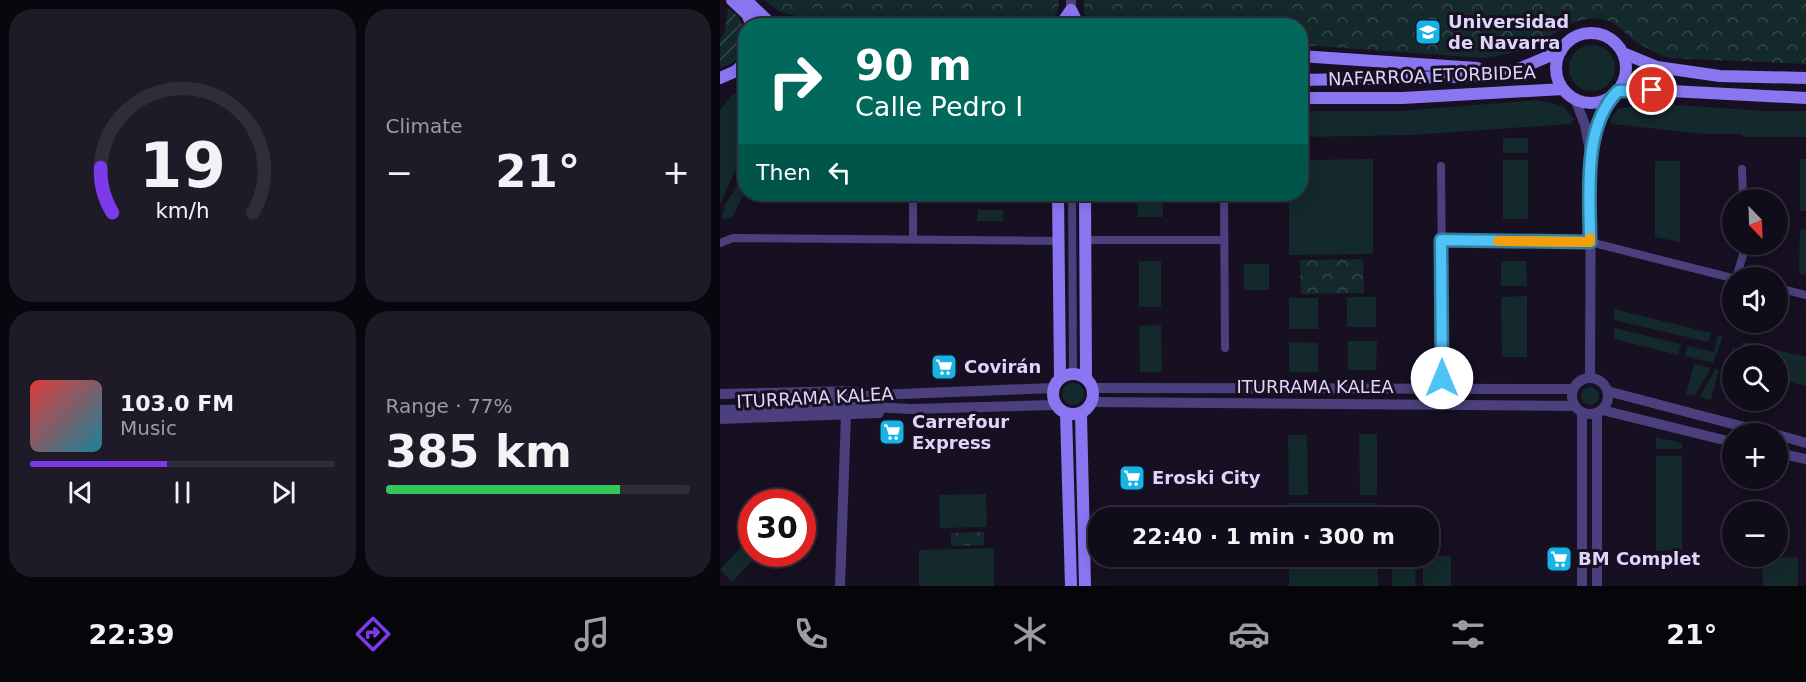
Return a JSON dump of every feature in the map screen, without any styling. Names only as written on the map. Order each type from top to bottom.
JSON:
[{"type":"main road","points":[[732,0],[749,18]]},
{"type":"main road","points":[[749,4],[764,18]]},
{"type":"main road","points":[[749,4],[770,18]]},
{"type":"main road","points":[[1615,94],[1626,73],[1623,53],[1617,44],[1609,37],[1587,33],[1568,42],[1561,51],[1556,70],[1563,89],[1575,99],[1594,103],[1615,94],[1652,90],[1806,98]]},
{"type":"main road","name":"NAFARROA ETORBIDEA","points":[[1308,80],[1500,74],[1561,51]]},
{"type":"main road","points":[[1623,53],[1657,67],[1668,69],[1720,76],[1806,78]]},
{"type":"main road","points":[[1308,57],[1467,69],[1538,60]]},
{"type":"main road","name":"NAFARROA ETORBIDEA","points":[[1308,98],[1402,98],[1563,89]]},
{"type":"main road","points":[[1058,201],[1055,405],[1066,413],[1081,414]]},
{"type":"main road","points":[[1079,375],[1085,240],[1084,201]]},
{"type":"main road","points":[[1057,383],[1079,375]]},
{"type":"main road","points":[[1079,375],[1094,388],[1093,402],[1081,414],[1085,586]]},
{"type":"main road","points":[[1066,413],[1071,586]]},
{"type":"street","points":[[1590,378],[1591,156],[1596,125],[1615,94]]},
{"type":"street","points":[[1575,99],[1585,125],[1591,156]]},
{"type":"street","points":[[1441,166],[1443,390]]},
{"type":"street","points":[[1742,169],[1743,189]]},
{"type":"street","points":[[913,201],[913,239]]},
{"type":"street","points":[[1072,201],[1079,375]]},
{"type":"street","points":[[1224,201],[1225,348]]},
{"type":"street","points":[[720,243],[733,237],[1059,242]]},
{"type":"street","points":[[1085,240],[1224,240]]},
{"type":"street","points":[[1441,240],[1590,242],[1722,275]]},
{"type":"street","points":[[1788,290],[1806,295]]},
{"type":"street","points":[[1582,586],[1578,410],[1571,398],[1573,389],[1581,381],[1590,378],[1600,381],[1607,391],[1608,402],[1599,412],[1597,586]]},
{"type":"street","name":"ITURRAMA KALEA","points":[[720,405],[836,400],[875,395],[1057,383]]},
{"type":"street","name":"ITURRAMA KALEA","points":[[1094,388],[1573,389]]},
{"type":"street","name":"ITURRAMA KALEA","points":[[720,394],[859,391],[875,395]]},
{"type":"street","points":[[1607,391],[1729,423]]},
{"type":"street","name":"ITURRAMA KALEA","points":[[1093,402],[1578,410]]},
{"type":"street","name":"ITURRAMA KALEA","points":[[720,419],[846,415],[911,409],[1055,405]]},
{"type":"street","name":"ITURRAMA KALEA","points":[[720,411],[855,406],[911,409]]},
{"type":"street","points":[[1578,410],[1599,412],[1722,440]]},
{"type":"street","points":[[840,586],[846,415]]},
{"type":"street","points":[[1788,438],[1806,443]]},
{"type":"street","points":[[1788,455],[1806,459]]},
{"type":"green space","points":[[764,0],[1059,0],[1054,18],[803,18],[780,12]]},
{"type":"green space","name":"Universidad de Navarra","points":[[1084,0],[1806,0],[1806,64],[1669,58],[1636,42],[1613,23],[1596,18],[1568,26],[1533,46],[1508,54],[1483,58],[1308,46],[1308,18],[1087,18],[1084,13]]},
{"type":"green space","points":[[728,8],[739,18],[738,54],[735,59],[720,68],[720,41],[725,32]]},
{"type":"green space","points":[[1592,45],[1608,52],[1615,68],[1608,84],[1592,91],[1576,84],[1569,68],[1576,52]]},
{"type":"green space","points":[[738,91],[738,169],[720,205],[720,110]]},
{"type":"green space","points":[[1537,100],[1563,106],[1574,119],[1570,124],[1411,135],[1308,137],[1308,111],[1400,111]]},
{"type":"green space","points":[[1650,103],[1764,111],[1806,111],[1806,137],[1744,137],[1741,134],[1703,134],[1612,124],[1610,120],[1618,109]]},
{"type":"green space","points":[[1503,138],[1528,138],[1528,153],[1503,153]]},
{"type":"green space","points":[[1373,159],[1373,254],[1289,255],[1289,201],[1308,201],[1308,160]]},
{"type":"green space","points":[[1800,159],[1806,159],[1806,211],[1800,211]]},
{"type":"green space","points":[[1503,160],[1528,160],[1528,219],[1503,219]]},
{"type":"green space","points":[[1655,161],[1680,161],[1680,242],[1655,237]]},
{"type":"green space","points":[[738,184],[738,201],[740,201],[732,218],[721,219],[725,205]]},
{"type":"green space","points":[[1137,201],[1163,201],[1163,217],[1138,217]]},
{"type":"green space","points":[[978,210],[1003,210],[1003,221],[977,221]]},
{"type":"green space","points":[[1806,229],[1806,275],[1799,273],[1800,231]]},
{"type":"green space","points":[[1363,259],[1364,293],[1301,294],[1300,260]]},
{"type":"green space","points":[[1139,261],[1161,261],[1161,307],[1139,307]]},
{"type":"green space","points":[[1501,261],[1526,261],[1527,286],[1501,286]]},
{"type":"green space","points":[[1244,264],[1269,264],[1269,290],[1244,290]]},
{"type":"green space","points":[[1527,296],[1527,357],[1502,357],[1501,297]]},
{"type":"green space","points":[[1347,297],[1376,297],[1376,327],[1347,327]]},
{"type":"green space","points":[[1289,298],[1318,298],[1318,329],[1289,329]]},
{"type":"green space","points":[[1614,309],[1711,333],[1708,342],[1614,320]]},
{"type":"green space","points":[[1161,325],[1162,372],[1140,372],[1139,326]]},
{"type":"green space","points":[[1614,328],[1681,344],[1678,355],[1614,339]]},
{"type":"green space","points":[[1718,335],[1723,336],[1713,363],[1685,356],[1687,346],[1714,352]]},
{"type":"green space","points":[[1348,341],[1377,341],[1376,370],[1348,370]]},
{"type":"green space","points":[[1289,342],[1318,343],[1318,372],[1289,372]]},
{"type":"green space","points":[[1788,353],[1806,357],[1806,386],[1788,382]]},
{"type":"green space","points":[[1694,364],[1711,368],[1695,396],[1686,394]]},
{"type":"green space","points":[[1715,369],[1719,370],[1711,400],[1700,397]]},
{"type":"green space","points":[[1073,383],[1081,386],[1084,394],[1081,402],[1073,405],[1065,402],[1062,394],[1065,386]]},
{"type":"green space","points":[[1590,387],[1598,392],[1599,396],[1594,404],[1590,405],[1582,400],[1581,396],[1586,388]]},
{"type":"green space","points":[[1359,434],[1377,434],[1377,495],[1360,495]]},
{"type":"green space","points":[[1288,435],[1307,435],[1308,495],[1289,495]]},
{"type":"green space","points":[[1656,437],[1682,443],[1682,449],[1656,449]]},
{"type":"green space","points":[[1656,456],[1682,456],[1682,550],[1656,551]]},
{"type":"green space","points":[[986,494],[987,527],[940,528],[939,495]]},
{"type":"green space","points":[[1289,503],[1377,503],[1377,507],[1289,507]]},
{"type":"green space","points":[[984,532],[984,545],[951,546],[951,533]]},
{"type":"green space","points":[[994,548],[994,586],[919,586],[919,550]]},
{"type":"green space","points":[[738,550],[738,567],[746,567],[732,582],[720,570]]},
{"type":"green space","points":[[1439,556],[1451,556],[1451,586],[1423,586],[1423,567],[1439,567]]},
{"type":"green space","points":[[1788,557],[1798,557],[1798,586],[1763,586],[1762,567],[1788,567]]},
{"type":"green space","points":[[1289,567],[1378,567],[1378,586],[1289,586]]},
{"type":"green space","points":[[1392,567],[1416,567],[1415,586],[1392,586]]},
{"type":"slow traffic","points":[[1498,241],[1590,242],[1590,238]]},
{"type":"place","name":"Universidad de Navarra","points":[[1428,32]]},
{"type":"place","name":"Covirán","points":[[944,367]]},
{"type":"place","name":"Carrefour Express","points":[[892,432]]},
{"type":"place","name":"Eroski City","points":[[1132,478]]},
{"type":"place","name":"BM Complet","points":[[1559,559]]},
{"type":"route","points":[[1442,378],[1441,240],[1590,242],[1591,156],[1596,125],[1618,91],[1652,90]]}]
